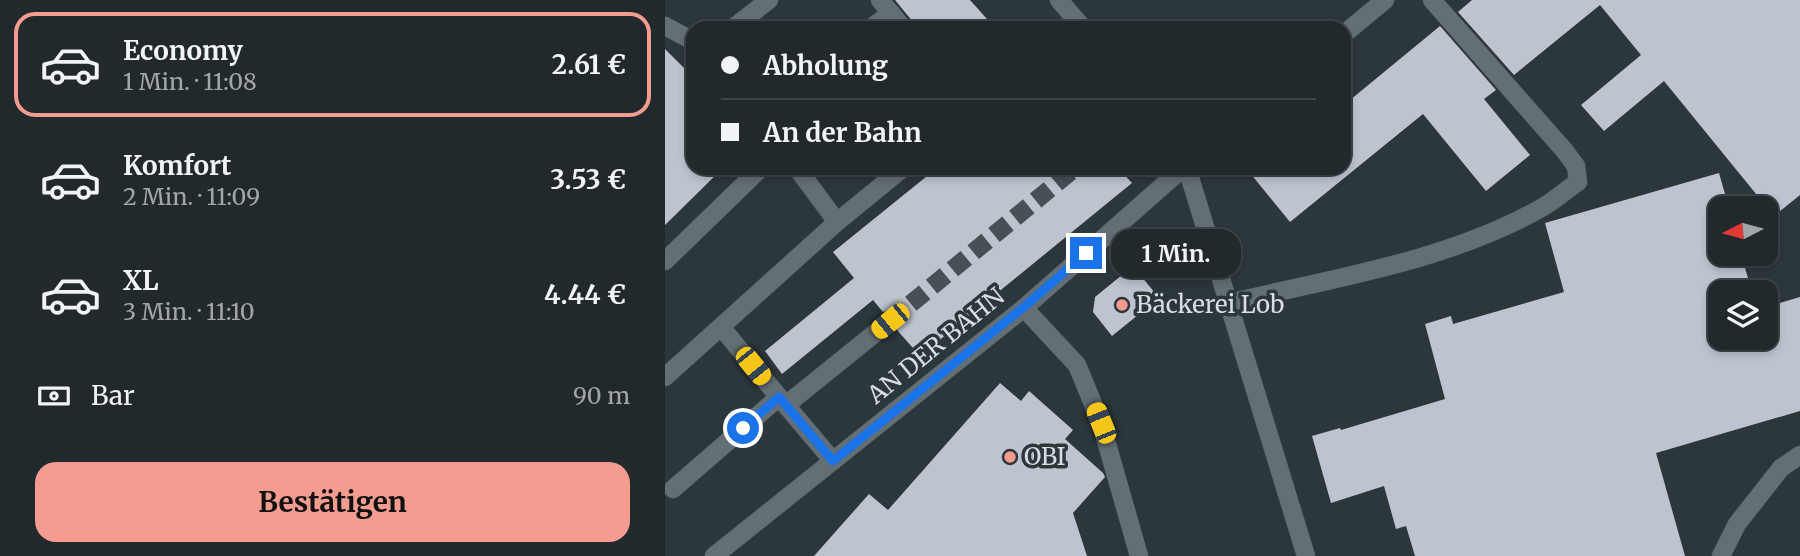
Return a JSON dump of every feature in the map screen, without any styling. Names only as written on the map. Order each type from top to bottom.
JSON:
[{"type":"street","points":[[742,21],[769,0]]},
{"type":"street","points":[[1059,0],[1077,21]]},
{"type":"street","points":[[1351,28],[1385,0]]},
{"type":"street","points":[[1229,303],[1414,260],[1500,229],[1545,206],[1577,182],[1576,166],[1565,150],[1432,0]]},
{"type":"street","points":[[875,21],[885,6],[897,21]]},
{"type":"street","points":[[665,26],[686,37]]},
{"type":"street","points":[[665,261],[754,175]]},
{"type":"street","points":[[802,175],[837,222]]},
{"type":"street","points":[[665,377],[837,222],[894,175]]},
{"type":"street","name":"AN DER BAHN","points":[[714,556],[1024,307],[1163,175]]},
{"type":"street","points":[[1187,175],[1306,556]]},
{"type":"street","points":[[1024,307],[1077,365],[1101,423],[1139,556]]},
{"type":"street","points":[[673,489],[782,401],[890,321]]},
{"type":"street","points":[[721,327],[833,461]]},
{"type":"street","points":[[1721,556],[1737,524],[1781,468],[1800,455]]},
{"type":"building","points":[[895,0],[970,0],[989,21],[912,21]]},
{"type":"building","points":[[1472,0],[1800,0],[1800,195],[1778,213],[1778,196],[1758,196],[1664,81],[1604,131],[1581,105],[1641,55],[1600,5],[1514,75],[1458,12]]},
{"type":"building","points":[[1440,26],[1496,90],[1484,99],[1530,155],[1486,191],[1423,114],[1351,172],[1351,99]]},
{"type":"building","points":[[665,49],[686,70],[686,175],[716,175],[665,225]]},
{"type":"building","points":[[1719,173],[1726,196],[1708,196],[1708,266],[1744,266],[1749,280],[1708,280],[1708,350],[1778,350],[1778,303],[1800,297],[1800,411],[1656,453],[1685,556],[1415,556],[1406,526],[1396,529],[1384,486],[1331,503],[1312,436],[1445,399],[1425,324],[1451,316],[1453,324],[1564,292],[1545,223]]},
{"type":"building","points":[[928,175],[1125,175],[1132,183],[920,356],[897,330],[901,320],[898,313],[889,310],[883,312],[873,300],[782,374],[765,351],[854,278],[833,252]]},
{"type":"building","points":[[1252,175],[1348,175],[1290,222]]},
{"type":"building","name":"Bäckerei Lob","points":[[1133,266],[1159,298],[1112,336],[1093,312],[1095,297]]},
{"type":"building","name":"OBI","points":[[1000,383],[1021,401],[1029,391],[1073,430],[1065,439],[1103,473],[1105,477],[1073,513],[1087,556],[814,556],[869,494],[888,510]]},
{"type":"tunnel","points":[[890,321],[1067,175]]},
{"type":"place","name":"Bäckerei Lob","points":[[1122,305]]},
{"type":"place","name":"OBI","points":[[1010,457]]},
{"type":"route","points":[[743,428],[779,397],[833,461],[1024,307],[1086,253]]}]
